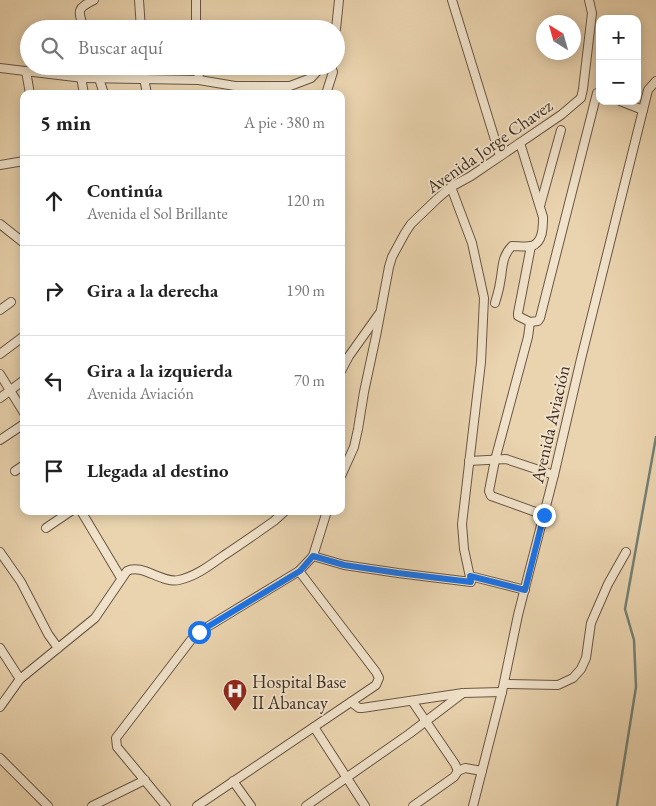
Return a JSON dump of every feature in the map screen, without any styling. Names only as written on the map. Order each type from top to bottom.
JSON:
[{"type":"street","points":[[81,20],[80,9],[83,5],[94,0]]},
{"type":"street","points":[[139,0],[140,20]]},
{"type":"street","points":[[196,0],[196,20]]},
{"type":"street","points":[[337,20],[339,0]]},
{"type":"street","points":[[452,0],[500,156]]},
{"type":"street","points":[[589,0],[592,13],[583,89],[596,93]]},
{"type":"street","points":[[0,68],[20,70]]},
{"type":"street","points":[[27,75],[29,90]]},
{"type":"street","points":[[63,75],[99,78],[199,80],[235,86],[290,86],[311,78],[314,75]]},
{"type":"street","points":[[98,75],[103,90]]},
{"type":"street","points":[[144,75],[146,90]]},
{"type":"street","points":[[199,75],[199,80]]},
{"type":"street","points":[[327,90],[332,75]]},
{"type":"street","points":[[81,77],[83,90]]},
{"type":"street","name":"Avenida Aviación","points":[[473,806],[648,90],[656,81]]},
{"type":"street","name":"Avenida Jorge Chavez","points":[[345,467],[354,447],[391,262],[404,233],[451,187],[471,176],[561,115],[581,98],[583,89]]},
{"type":"street","points":[[532,246],[518,313],[518,316],[530,322],[538,321],[540,318],[596,102]]},
{"type":"street","points":[[630,105],[643,110]]},
{"type":"street","points":[[540,206],[562,130]]},
{"type":"street","points":[[495,303],[500,284],[503,259],[507,251],[512,246],[532,246],[542,236],[543,217],[520,143]]},
{"type":"street","points":[[0,165],[20,162]]},
{"type":"street","points":[[313,556],[344,565],[471,582],[464,549],[462,524],[481,362],[484,298],[472,243],[451,187]]},
{"type":"street","points":[[0,224],[20,240]]},
{"type":"street","points":[[0,310],[11,302]]},
{"type":"street","points":[[345,364],[381,310]]},
{"type":"street","points":[[530,322],[528,337],[495,460],[489,491],[491,496],[544,515]]},
{"type":"street","points":[[0,354],[20,339]]},
{"type":"street","points":[[0,374],[20,406]]},
{"type":"street","points":[[0,398],[20,383]]},
{"type":"street","points":[[0,440],[20,427]]},
{"type":"street","points":[[470,461],[506,459],[554,475]]},
{"type":"street","points":[[15,472],[20,468]]},
{"type":"street","points":[[46,528],[65,515]]},
{"type":"street","points":[[83,515],[121,578]]},
{"type":"street","points":[[0,707],[20,679],[95,618],[127,571],[131,569],[143,570],[171,581],[177,581],[194,575],[281,515]]},
{"type":"street","points":[[166,806],[117,747],[116,738],[199,632],[300,571],[313,556],[327,515]]},
{"type":"street","points":[[0,552],[21,582],[48,634],[58,648]]},
{"type":"street","points":[[352,702],[359,708],[362,708],[503,688],[558,685],[573,678],[581,669],[586,658],[592,623],[608,584],[626,552]]},
{"type":"street","points":[[197,806],[376,685],[379,678],[376,672],[300,571]]},
{"type":"street","points":[[470,576],[525,590]]},
{"type":"street","points":[[0,648],[20,679]]},
{"type":"street","points":[[306,806],[464,693]]},
{"type":"street","points":[[412,702],[458,771]]},
{"type":"street","points":[[314,727],[364,806]]},
{"type":"street","points":[[0,758],[48,806]]},
{"type":"street","points":[[413,806],[454,777],[458,771],[465,768],[482,771]]},
{"type":"street","points":[[92,806],[145,780]]},
{"type":"street","points":[[233,781],[251,806]]},
{"type":"waterway","points":[[617,806],[636,687],[634,640],[625,609],[656,437]]},
{"type":"place","name":"Hospital Base II Abancay","points":[[235,712]]},
{"type":"route","points":[[199,632],[300,571],[313,556],[344,565],[398,573],[471,582],[470,576],[525,590],[544,515]]}]
